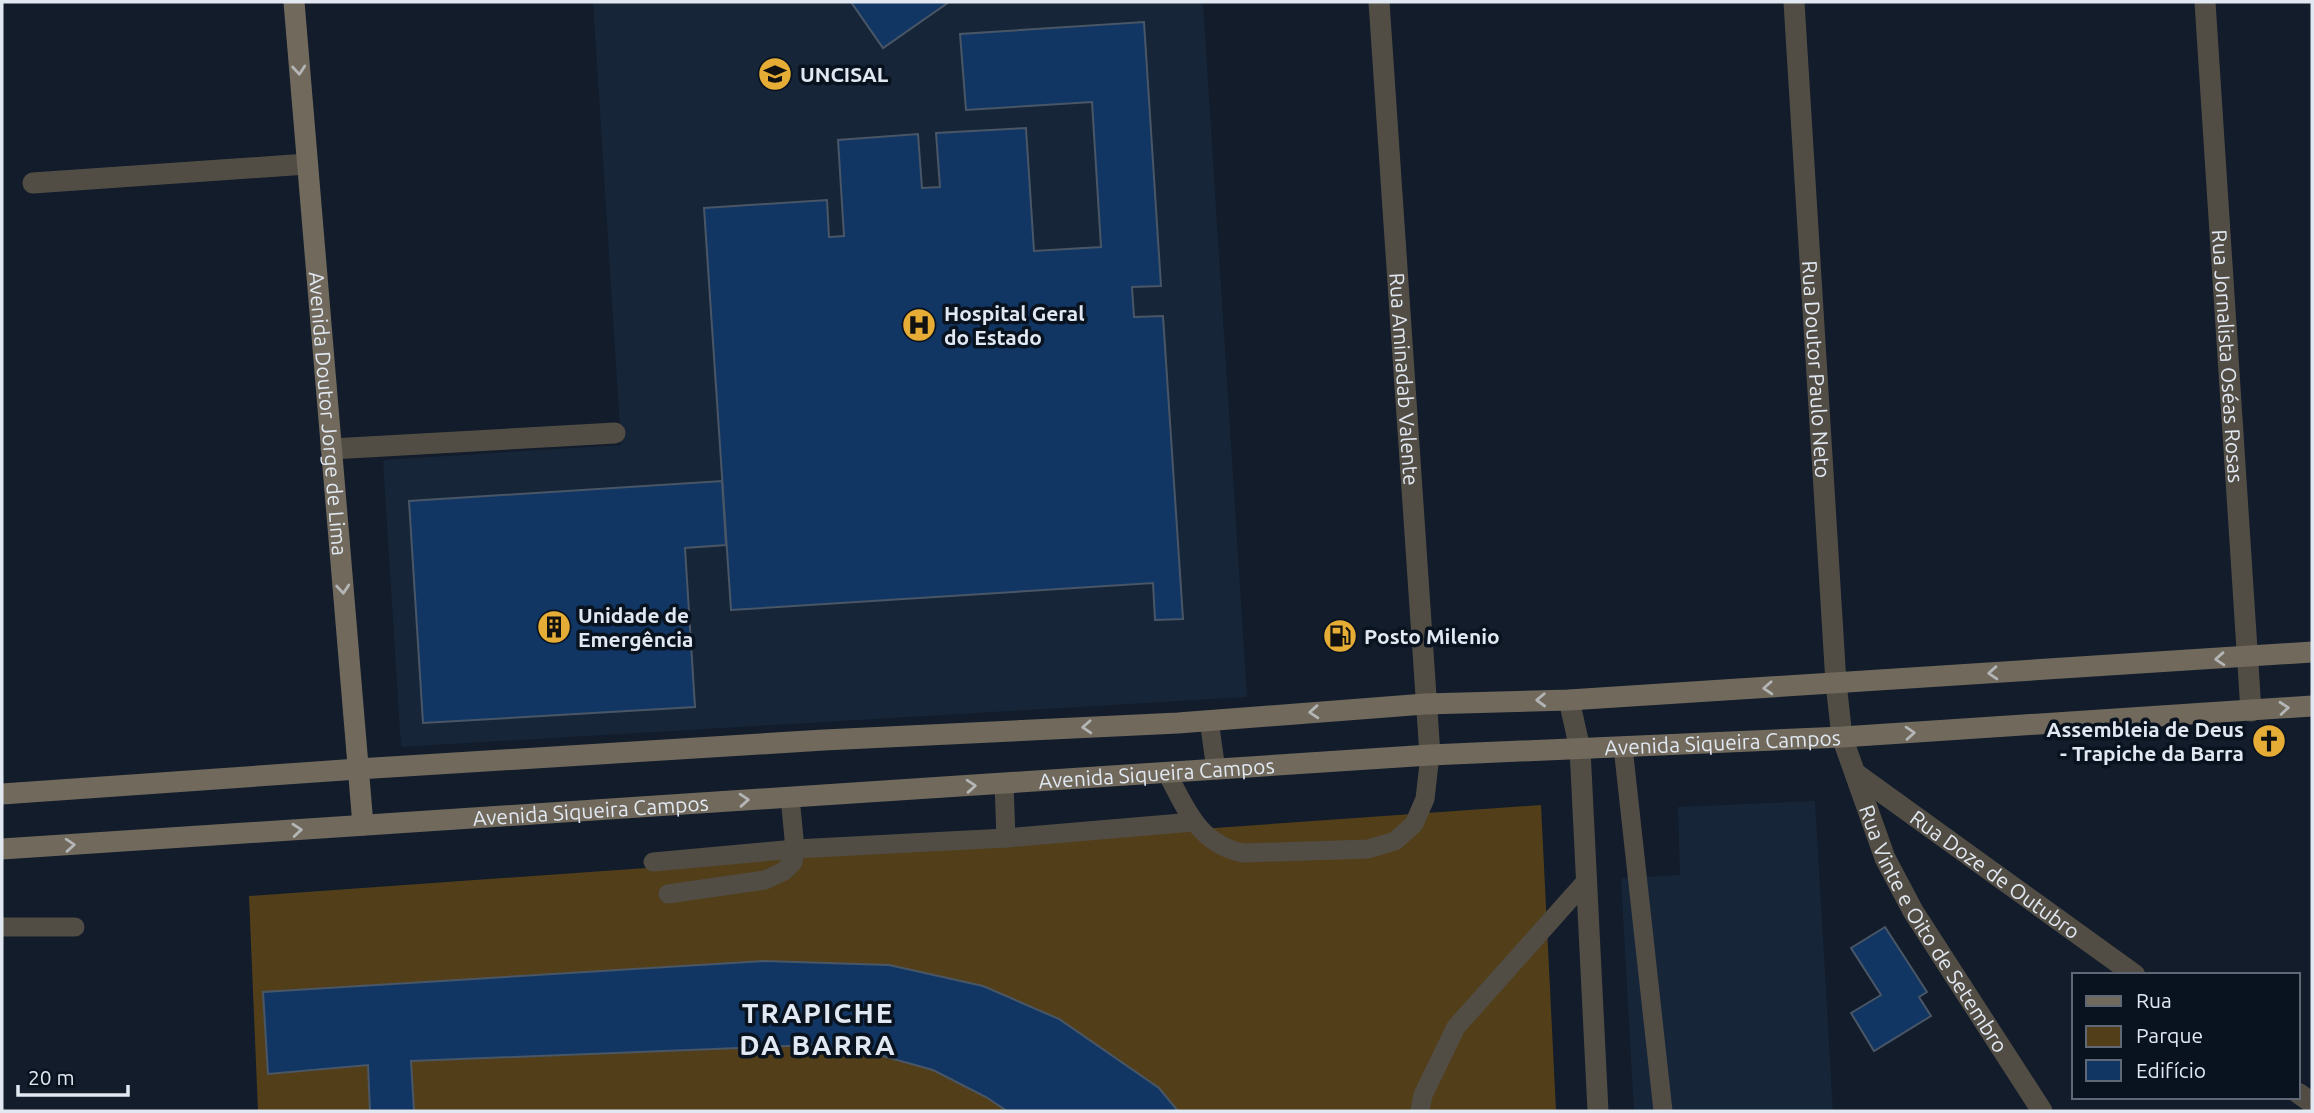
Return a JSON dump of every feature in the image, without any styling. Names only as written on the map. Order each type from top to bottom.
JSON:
[{"type":"main road","name":"Avenida Doutor Jorge de Lima","points":[[294,2],[363,825]]},
{"type":"main road","points":[[2,794],[824,740],[1209,720],[1425,704],[1569,699],[2312,652]]},
{"type":"main road","name":"Avenida Siqueira Campos","points":[[2,849],[1430,755],[1842,737],[2312,706]]},
{"type":"street","name":"Rua Aminadab Valente","points":[[1379,2],[1430,755]]},
{"type":"street","name":"Rua Doutor Paulo Neto","points":[[1794,2],[1836,683],[1842,737]]},
{"type":"street","name":"Rua Jornalista Oséas Rosas","points":[[2205,2],[2251,711]]},
{"type":"street","points":[[33,183],[307,164]]},
{"type":"street","points":[[331,449],[615,433]]},
{"type":"street","points":[[1569,699],[1580,749],[1598,1111]]},
{"type":"street","name":"Rua Vinte e Oito de Setembro","points":[[1842,737],[1885,858],[1913,911],[2042,1111]]},
{"type":"street","name":"Rua Doze de Outubro","points":[[1855,773],[2132,973]]},
{"type":"lane","points":[[1209,720],[1216,770]]},
{"type":"lane","points":[[1623,747],[1662,1111]]},
{"type":"lane","points":[[1167,773],[1193,822],[1216,844],[1230,850],[1243,853],[1368,849],[1395,841],[1414,824],[1425,799],[1430,755]]},
{"type":"lane","points":[[1004,783],[1006,838]]},
{"type":"lane","points":[[668,894],[765,880],[784,871],[793,862],[795,849],[789,797]]},
{"type":"lane","points":[[653,862],[795,849],[1006,838],[1193,822]]},
{"type":"lane","points":[[1420,1111],[1423,1095],[1456,1027],[1587,880]]},
{"type":"lane","points":[[2,927],[75,927]]},
{"type":"shaded area","name":"Hospital Geral do Estado","points":[[593,2],[1203,2],[1247,697],[401,747],[383,460],[621,445]]},
{"type":"shaded area","points":[[1815,801],[1833,1111],[1634,1111],[1621,878],[1680,875],[1678,807]]},
{"type":"green space","points":[[1541,805],[1556,1111],[258,1111],[249,896]]},
{"type":"building","points":[[851,2],[949,2],[883,48]]},
{"type":"building","points":[[1144,22],[1161,286],[1132,287],[1134,317],[1163,316],[1183,619],[1155,620],[1153,583],[731,610],[704,208],[827,200],[829,237],[844,236],[838,140],[918,134],[922,188],[940,187],[936,133],[1026,128],[1034,251],[1101,247],[1092,102],[966,110],[960,34]]},
{"type":"building","name":"Unidade de Emergência","points":[[722,481],[726,545],[685,548],[695,707],[423,723],[409,501]]},
{"type":"building","points":[[1885,927],[1927,992],[1919,997],[1931,1016],[1874,1051],[1851,1013],[1881,995],[1851,948]]},
{"type":"building","points":[[764,961],[889,965],[983,986],[1059,1019],[1159,1088],[1178,1111],[1007,1111],[933,1070],[872,1053],[813,1045],[411,1061],[414,1111],[370,1111],[368,1065],[268,1074],[263,992]]},
{"type":"place","name":"UNCISAL","points":[[775,74]]},
{"type":"place","name":"Hospital Geral do Estado","points":[[919,325]]},
{"type":"place","name":"Unidade de Emergência","points":[[554,627]]},
{"type":"place","name":"Posto Milenio","points":[[1340,636]]},
{"type":"place","name":"Assembleia de Deus - Trapiche da Barra","points":[[2269,741]]},
{"type":"district","name":"TRAPICHE DA BARRA","points":[[818,1028]]}]
